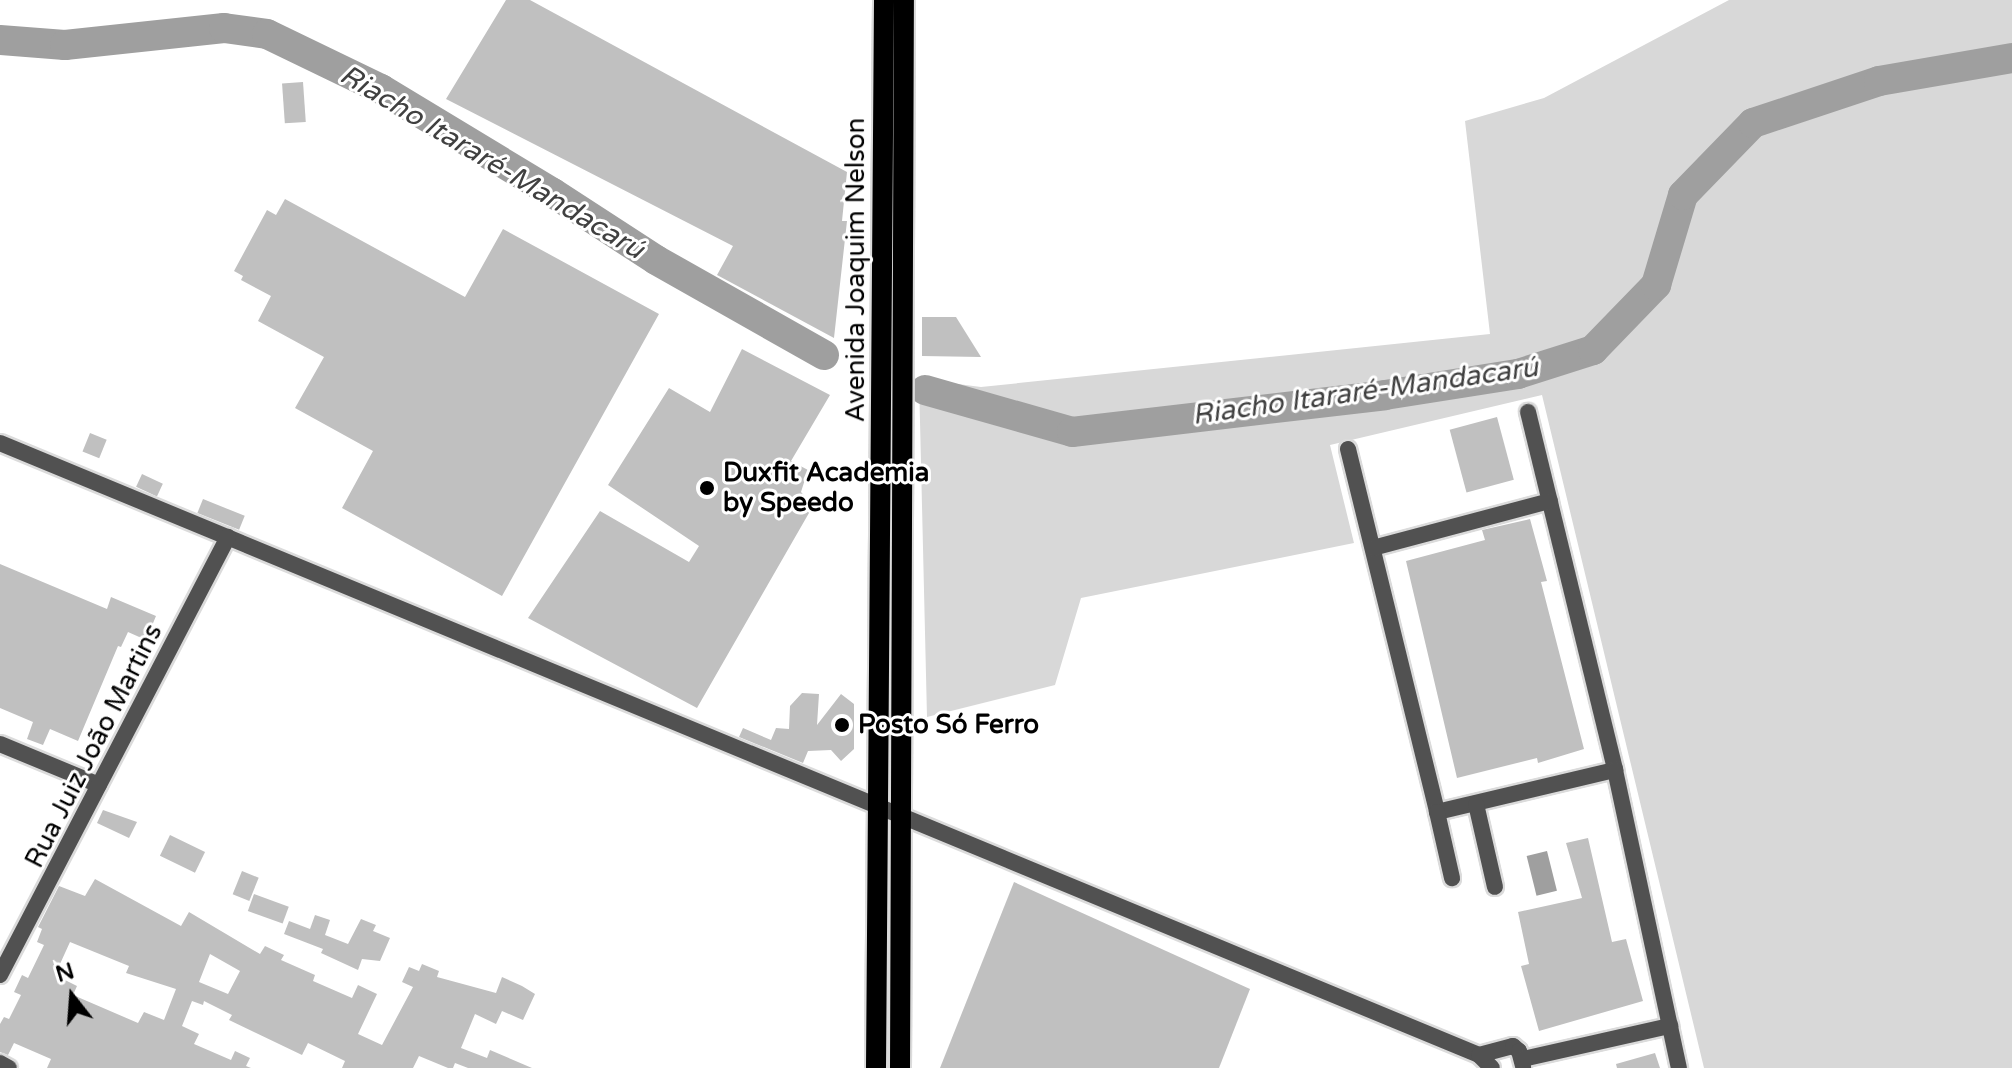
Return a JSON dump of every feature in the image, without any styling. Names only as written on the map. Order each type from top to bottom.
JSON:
[{"type":"main road","name":"Avenida Joaquim Nelson","points":[[884,0],[892,240],[900,817],[900,1068]]},
{"type":"main road","name":"Avenida Joaquim Nelson","points":[[892,240],[904,0]]},
{"type":"main road","name":"Avenida Joaquim Nelson","points":[[876,1068],[878,807],[892,294]]},
{"type":"street","points":[[1528,412],[1615,770],[1679,1068]]},
{"type":"street","points":[[0,443],[1479,1055],[1492,1068]]},
{"type":"street","points":[[1348,449],[1452,878]]},
{"type":"street","points":[[1373,548],[1550,501]]},
{"type":"street","name":"Rua Juiz João Martins","points":[[0,975],[228,537]]},
{"type":"street","points":[[0,744],[99,785]]},
{"type":"street","points":[[1437,812],[1615,770]]},
{"type":"street","points":[[1476,804],[1495,887]]},
{"type":"street","points":[[1479,1055],[1507,1045],[1519,1051],[1523,1063],[1670,1026]]},
{"type":"street","points":[[0,1063],[9,1068]]},
{"type":"shaded area","points":[[1729,0],[2012,0],[2012,1068],[1704,1068],[1542,395],[1330,445],[1354,543],[1081,598],[1055,685],[927,717],[919,379],[981,387],[1490,334],[1465,121],[1544,98]]},
{"type":"shaded area","points":[[1547,851],[1557,891],[1537,896],[1527,856]]},
{"type":"building","points":[[506,0],[530,0],[847,172],[842,221],[847,221],[834,338],[717,275],[733,246],[446,99]]},
{"type":"building","points":[[303,82],[306,122],[285,123],[282,83]]},
{"type":"building","points":[[285,199],[465,297],[503,229],[659,314],[502,596],[342,508],[373,451],[295,408],[324,357],[258,321],[271,296],[241,280],[243,276],[234,271],[267,210],[276,215]]},
{"type":"building","points":[[922,317],[956,317],[981,357],[922,356]]},
{"type":"building","points":[[742,349],[830,395],[791,461],[808,470],[801,492],[813,506],[697,708],[528,618],[600,511],[689,562],[699,546],[608,485],[669,388],[710,412]]},
{"type":"building","points":[[1497,417],[1514,480],[1466,492],[1450,430]]},
{"type":"building","points":[[90,433],[107,440],[99,458],[83,452]]},
{"type":"building","points":[[142,474],[163,484],[157,496],[136,487]]},
{"type":"building","points":[[203,499],[245,516],[239,530],[197,513]]},
{"type":"building","points":[[1530,519],[1547,581],[1541,582],[1584,749],[1538,763],[1537,758],[1457,778],[1406,561],[1485,540],[1482,530]]},
{"type":"building","points":[[0,564],[107,609],[111,597],[156,616],[146,640],[128,632],[121,647],[118,646],[78,741],[50,729],[43,745],[27,739],[33,722],[0,708]]},
{"type":"building","points":[[802,693],[819,694],[817,725],[841,694],[854,704],[854,749],[841,761],[831,750],[808,751],[803,763],[739,737],[743,728],[771,740],[776,728],[789,729],[790,706]]},
{"type":"building","points":[[103,810],[137,822],[129,838],[97,823]]},
{"type":"building","points":[[170,835],[205,852],[195,873],[160,856]]},
{"type":"building","points":[[1588,838],[1612,942],[1626,939],[1643,1001],[1539,1031],[1521,966],[1529,964],[1518,912],[1582,898],[1566,843]]},
{"type":"building","points":[[242,871],[259,878],[249,901],[233,894]]},
{"type":"building","points":[[95,879],[181,926],[189,912],[260,954],[265,946],[284,955],[281,960],[315,975],[313,981],[352,998],[358,985],[377,994],[358,1034],[382,1045],[413,987],[402,982],[409,967],[419,971],[422,964],[439,971],[437,977],[496,993],[502,977],[535,994],[523,1020],[502,1011],[496,1024],[475,1014],[461,1048],[487,1058],[490,1050],[532,1068],[468,1068],[455,1063],[453,1068],[448,1068],[419,1056],[413,1068],[342,1068],[345,1061],[308,1043],[302,1055],[229,1020],[232,1015],[204,1001],[203,1005],[192,1001],[182,1026],[199,1034],[194,1044],[231,1060],[235,1051],[250,1058],[246,1066],[251,1068],[47,1068],[51,1059],[14,1043],[8,1055],[0,1052],[0,1024],[4,1017],[9,1019],[21,995],[14,992],[22,975],[28,978],[44,945],[37,942],[42,929],[38,927],[59,886],[85,896]],"holes":[[[70,942],[129,966],[126,973],[176,989],[164,1020],[144,1012],[138,1023],[73,995],[77,986],[55,975]],[[210,954],[240,971],[228,994],[199,982]]]},
{"type":"building","points":[[1014,882],[1250,989],[1219,1068],[940,1068]]},
{"type":"building","points":[[254,894],[289,907],[283,924],[248,911]]},
{"type":"building","points":[[315,915],[330,920],[325,935],[348,944],[361,919],[376,925],[373,931],[390,938],[380,961],[362,959],[358,970],[321,953],[323,949],[284,934],[289,921],[310,929]]},
{"type":"building","points":[[1655,1053],[1660,1068],[1617,1068],[1616,1064]]},
{"type":"waterway","name":"Riacho Itararé-Mandacarú","points":[[0,40],[65,45],[224,28],[267,34],[381,89],[553,193],[656,260],[824,355]]},
{"type":"waterway","name":"Riacho Itararé-Mandacarú","points":[[925,390],[1072,432],[1385,395],[1518,374],[1593,350],[1656,285],[1683,195],[1753,123],[1879,81],[2012,58]]},
{"type":"place","name":"Duxfit Academia by Speedo","points":[[707,488]]},
{"type":"place","name":"Posto Só Ferro","points":[[842,725]]}]
